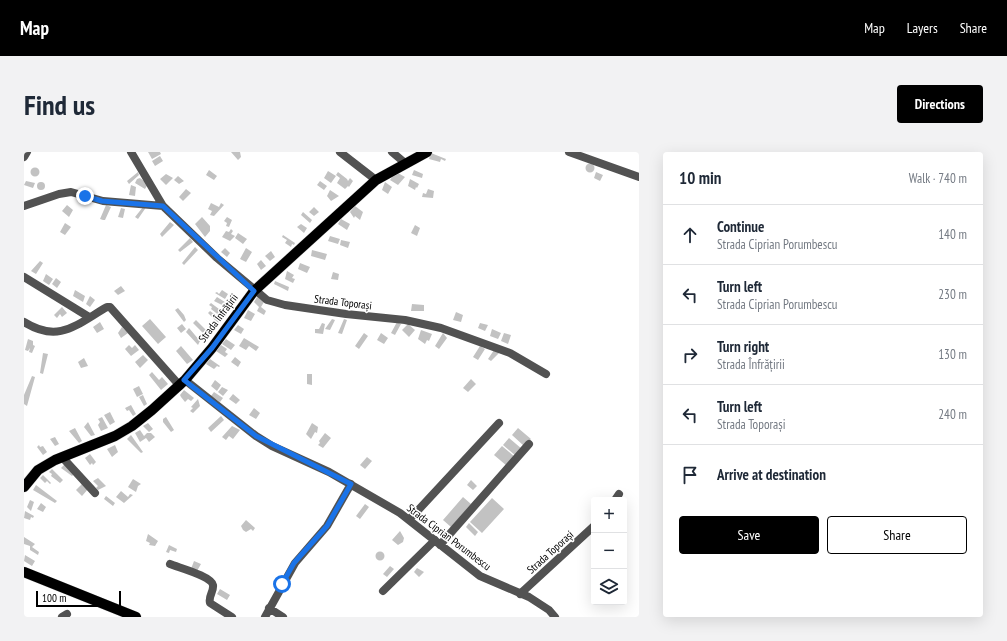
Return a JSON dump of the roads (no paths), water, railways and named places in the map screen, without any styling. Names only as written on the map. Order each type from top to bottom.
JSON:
[{"type":"main road","name":"Strada Înfrățirii","points":[[24,487],[38,470],[62,457],[127,430],[182,383],[212,348],[254,291],[376,180],[427,152]]},
{"type":"main road","points":[[24,572],[136,617]]},
{"type":"street","points":[[24,157],[27,152]]},
{"type":"street","name":"Strada Toporași","points":[[131,152],[163,206],[254,291],[267,300],[285,305],[346,314],[405,320],[441,328],[510,353],[546,374]]},
{"type":"street","points":[[340,152],[376,180]]},
{"type":"street","points":[[392,152],[405,163]]},
{"type":"street","points":[[569,152],[639,177]]},
{"type":"street","points":[[24,206],[58,194],[71,192],[102,201],[163,206]]},
{"type":"street","points":[[24,277],[89,317]]},
{"type":"street","name":"Strada Ciprian Porumbescu","points":[[24,322],[48,331],[60,332],[73,328],[107,307],[113,310],[142,345],[182,383],[256,436],[351,484],[409,520],[480,576],[520,594],[549,610],[555,617]]},
{"type":"street","points":[[409,520],[499,422]]},
{"type":"street","points":[[383,592],[438,542],[529,444]]},
{"type":"street","points":[[62,457],[95,493]]},
{"type":"street","points":[[265,617],[294,563],[327,526],[351,484]]},
{"type":"street","name":"Strada Toporași","points":[[520,594],[591,529]]},
{"type":"street","points":[[170,564],[207,578],[212,582],[213,588],[209,599],[210,603],[232,617]]},
{"type":"street","points":[[269,608],[282,617]]}]
